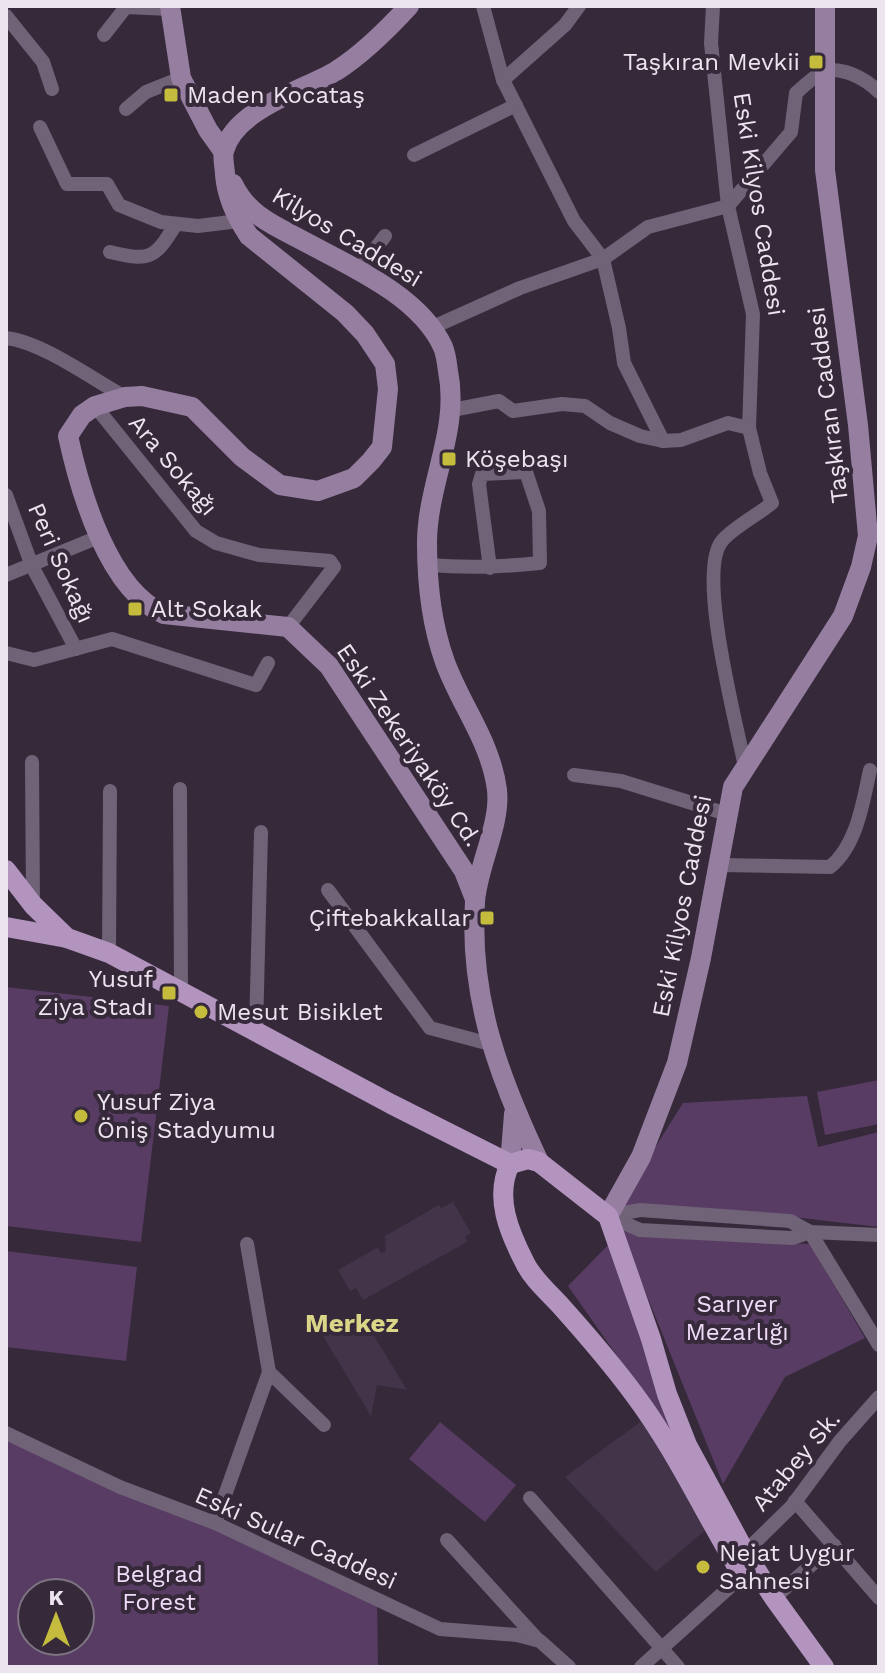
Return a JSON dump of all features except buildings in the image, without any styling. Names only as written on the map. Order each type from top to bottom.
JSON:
[{"type":"main road","points":[[6,870],[33,905],[67,938]]},
{"type":"main road","points":[[6,926],[18,926],[30,917],[33,905]]},
{"type":"main road","points":[[6,926],[67,938],[109,953],[510,1164],[528,1159],[539,1162],[608,1216],[687,1445],[745,1552],[824,1667]]},
{"type":"main road","points":[[510,1164],[504,1177],[502,1201],[508,1226],[526,1267],[636,1396],[672,1451],[743,1575],[810,1667]]},
{"type":"main road","points":[[636,1396],[657,1401],[667,1394]]},
{"type":"street","points":[[288,627],[164,614],[148,608],[119,575],[77,479],[68,436],[82,415],[95,406],[125,397],[142,396],[192,407],[242,457],[280,485],[318,491],[354,478],[382,447],[388,389],[385,364],[365,334],[345,313],[249,236],[227,192],[224,161],[242,122],[267,104],[333,72],[356,57],[409,6]]},
{"type":"street","points":[[483,6],[503,80],[574,221],[603,259],[624,363],[663,441]]},
{"type":"street","points":[[503,80],[565,25],[579,6]]},
{"type":"street","name":"Eski Kilyos Caddesi","points":[[608,1216],[641,1157],[677,1063],[701,958],[733,787],[745,767],[717,623],[712,575],[721,542],[772,503],[760,473],[749,428],[753,314],[728,206],[711,43],[713,6]]},
{"type":"street","name":"Taşkıran Caddesi","points":[[745,767],[843,616],[861,567],[868,536],[858,425],[825,170],[825,6]]},
{"type":"street","points":[[104,35],[126,7],[170,7]]},
{"type":"street","name":"Kilyos Caddesi","points":[[170,7],[181,78],[241,200],[258,216],[359,270],[415,309],[444,349],[452,410],[435,485],[427,541],[431,601],[445,661],[489,752],[498,793],[475,899],[475,971],[490,1044],[514,1110],[539,1162]]},
{"type":"street","points":[[6,16],[43,62],[52,89]]},
{"type":"street","points":[[431,328],[520,288],[603,259],[648,227],[728,206],[791,132],[796,93],[825,71],[845,72],[871,84],[879,92]]},
{"type":"street","points":[[126,109],[146,92],[181,78]]},
{"type":"street","points":[[414,155],[516,105]]},
{"type":"street","points":[[40,127],[67,184],[107,184],[119,205],[161,222],[198,226],[239,221]]},
{"type":"street","points":[[110,252],[148,256],[159,251],[176,224]]},
{"type":"street","points":[[359,270],[385,236]]},
{"type":"street","points":[[6,338],[39,348],[125,397]]},
{"type":"street","points":[[452,410],[499,401],[513,411],[562,404],[585,406],[630,432],[663,441],[681,440],[728,423],[749,428]]},
{"type":"street","name":"Ara Sokağı","points":[[95,406],[196,531],[216,543],[259,555],[330,561],[334,567],[288,627]]},
{"type":"street","points":[[429,565],[490,568],[540,563],[539,511],[526,472],[482,474],[479,484],[490,568]]},
{"type":"street","name":"Peri Sokağı","points":[[6,495],[32,566],[76,649]]},
{"type":"street","points":[[6,575],[101,536]]},
{"type":"street","name":"Eski Zekeriyaköy Cd.","points":[[288,627],[329,666],[464,871],[475,899]]},
{"type":"street","points":[[6,653],[34,660],[112,639],[256,685],[268,663]]},
{"type":"street","points":[[32,762],[33,905]]},
{"type":"street","points":[[718,865],[830,867],[840,859],[848,843],[861,809],[870,770]]},
{"type":"street","points":[[574,775],[621,781],[727,814]]},
{"type":"street","points":[[180,789],[181,991]]},
{"type":"street","points":[[109,953],[110,791]]},
{"type":"street","points":[[256,1031],[261,832]]},
{"type":"street","points":[[328,890],[430,1028],[490,1044]]},
{"type":"street","points":[[510,1164],[514,1110]]},
{"type":"street","points":[[608,1216],[640,1210],[790,1221],[810,1232],[879,1235]]},
{"type":"street","points":[[810,1232],[879,1345]]},
{"type":"street","points":[[215,1523],[269,1372],[247,1244]]},
{"type":"street","points":[[269,1372],[324,1425]]},
{"type":"street","name":"Atabey Sk.","points":[[745,1552],[795,1501],[840,1441],[879,1397]]},
{"type":"street","name":"Eski Sular Caddesi","points":[[6,1433],[120,1487],[215,1523],[440,1629],[517,1635],[540,1641]]},
{"type":"street","points":[[530,1498],[678,1667]]},
{"type":"street","points":[[795,1501],[879,1598]]},
{"type":"street","points":[[447,1540],[540,1641],[569,1667]]},
{"type":"street","points":[[774,1598],[834,1545]]},
{"type":"street","points":[[641,1667],[743,1575]]},
{"type":"shaded area","points":[[453,1202],[471,1233],[465,1237],[467,1242],[363,1300],[356,1288],[350,1291],[338,1270],[378,1247],[381,1253],[386,1251],[385,1236],[439,1205],[441,1208]]},
{"type":"shaded area","points":[[360,1313],[407,1390],[377,1385],[371,1416],[323,1336]]},
{"type":"shaded area","points":[[643,1420],[709,1527],[656,1572],[565,1477]]},
{"type":"green space","name":"Yusuf Ziya Öniş Stadyumu","points":[[6,987],[169,1006],[141,1242],[6,1226]]},
{"type":"green space","points":[[879,1080],[879,1124],[825,1135],[817,1092]]},
{"type":"green space","points":[[807,1096],[818,1147],[879,1132],[879,1227],[775,1215],[616,1210],[683,1103]]},
{"type":"green space","name":"Sarıyer Mezarlığı","points":[[620,1229],[635,1235],[810,1244],[865,1338],[785,1377],[723,1484]]},
{"type":"green space","name":"Sarıyer Mezarlığı","points":[[613,1240],[672,1434],[568,1286]]},
{"type":"green space","points":[[6,1251],[137,1267],[126,1361],[6,1347]]},
{"type":"green space","points":[[440,1422],[516,1485],[485,1522],[409,1459]]},
{"type":"green space","name":"Belgrad Forest","points":[[6,1436],[377,1598],[378,1667],[6,1667]]},
{"type":"place","name":"Taşkıran Mevkii","points":[[816,62]]},
{"type":"place","name":"Maden Kocataş","points":[[171,95]]},
{"type":"place","name":"Köşebaşı","points":[[449,459]]},
{"type":"place","name":"Alt Sokak","points":[[135,609]]},
{"type":"place","name":"Çiftebakkallar","points":[[487,918]]},
{"type":"place","name":"Yusuf Ziya Stadı","points":[[169,993]]},
{"type":"place","name":"Mesut Bisiklet","points":[[201,1012]]},
{"type":"place","name":"Yusuf Ziya Öniş Stadyumu","points":[[81,1116]]},
{"type":"place","name":"Nejat Uygur Sahnesi","points":[[703,1567]]},
{"type":"district","name":"Merkez","points":[[352,1323]]}]
